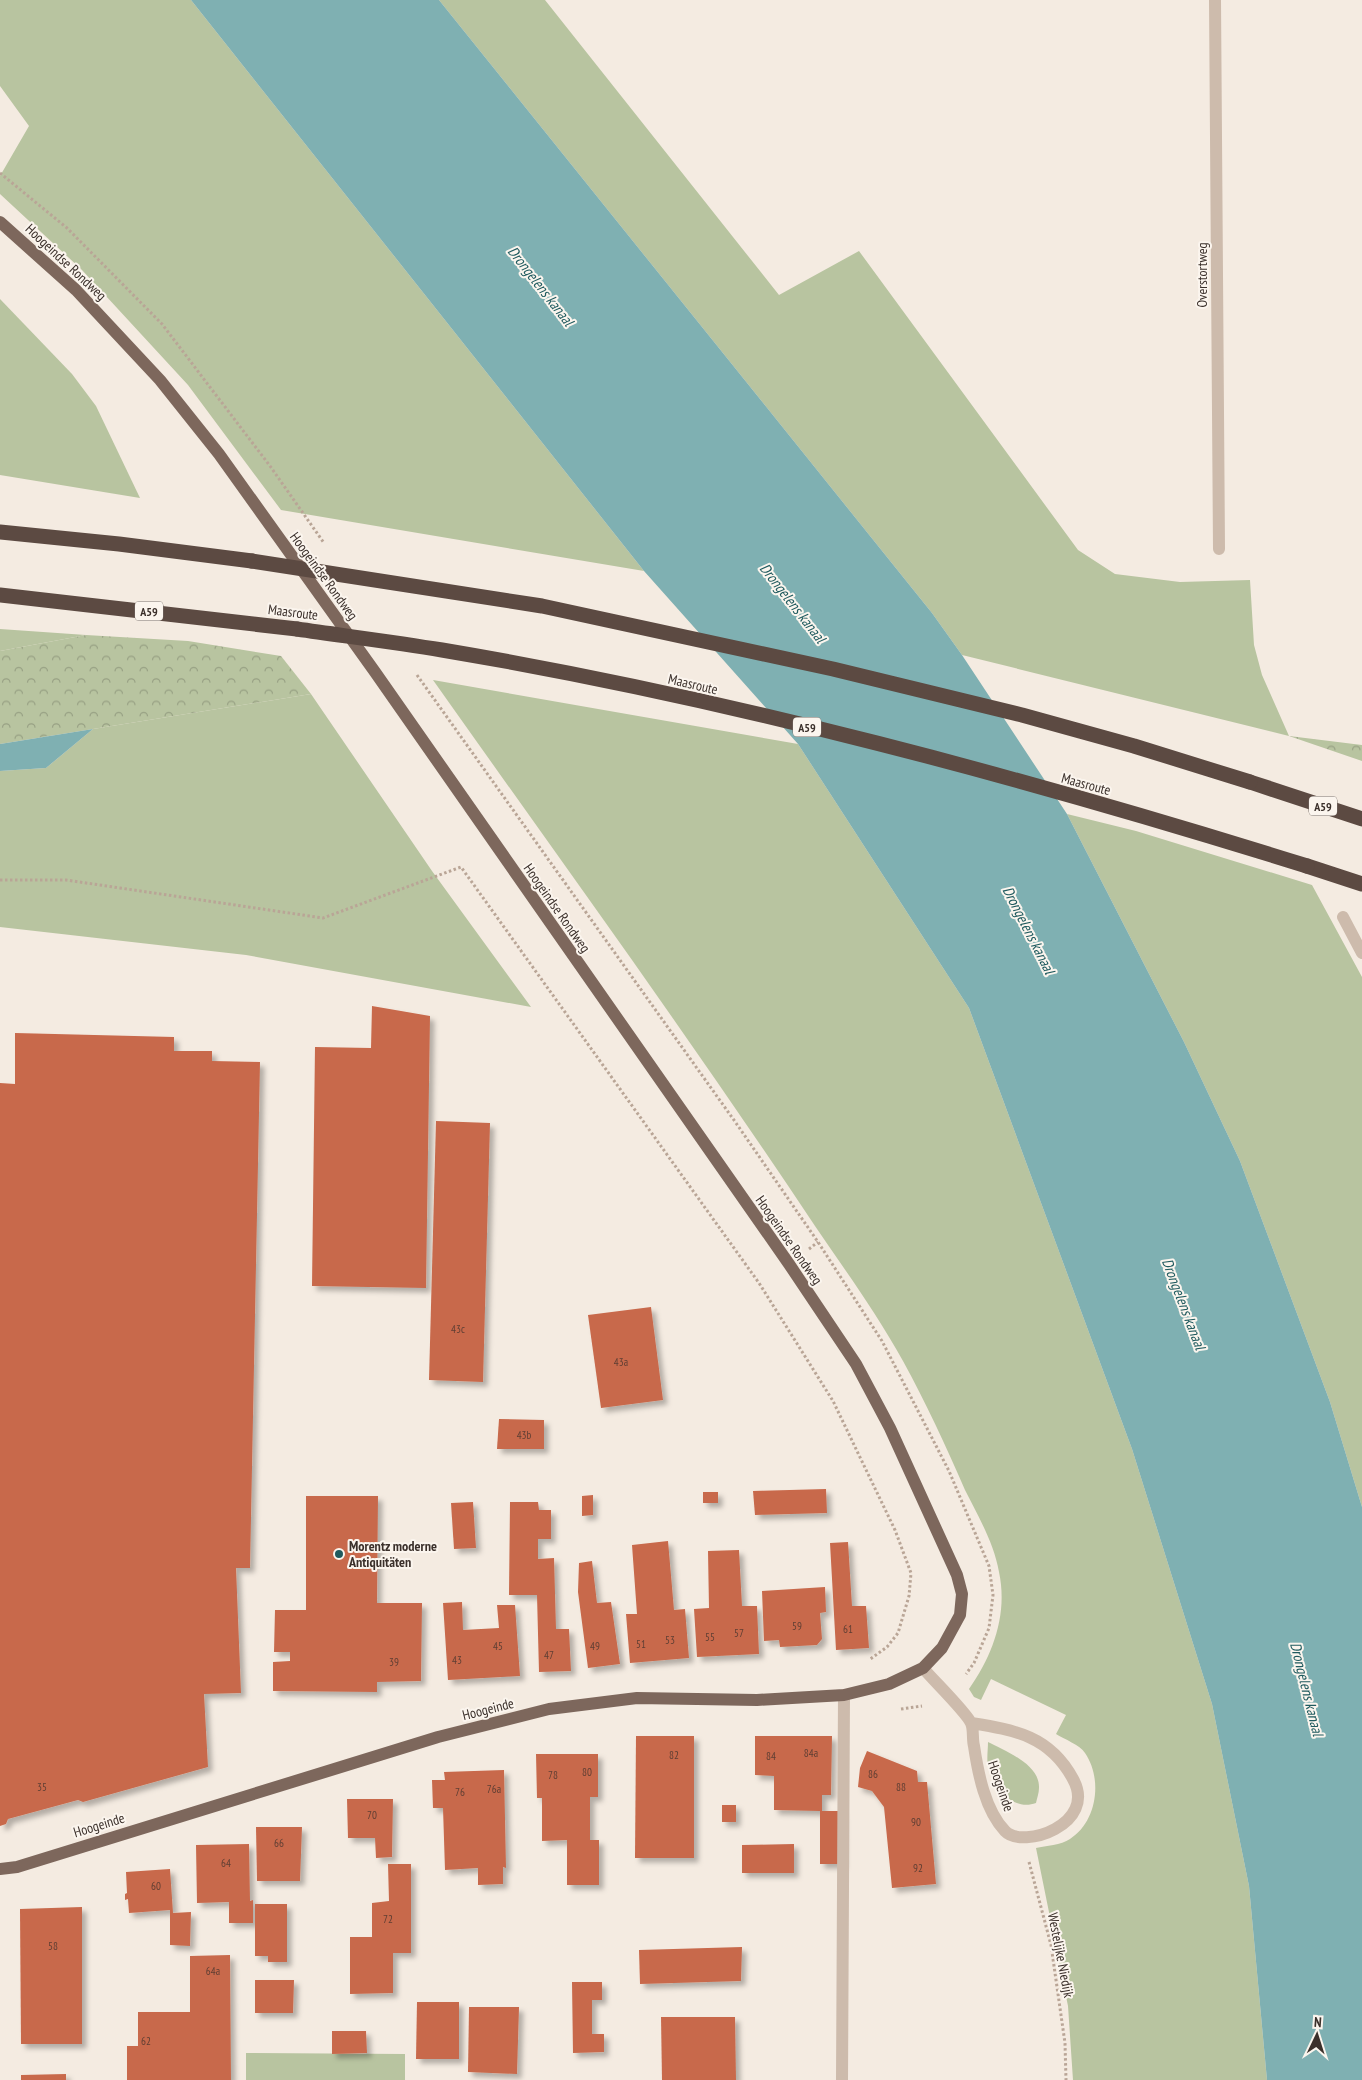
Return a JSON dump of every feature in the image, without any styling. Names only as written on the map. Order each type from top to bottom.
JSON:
[{"type":"highway","name":"A59","points":[[0,532],[119,544],[252,561],[542,606],[832,669],[1032,718],[1134,746],[1362,819]]},
{"type":"highway","name":"Maasroute","points":[[0,596],[297,629],[441,650],[690,700],[856,739],[1026,784],[1185,828],[1362,884]]},
{"type":"main road","name":"Hoogeindse Rondweg","points":[[0,222],[76,290],[160,380],[219,454],[375,672],[789,1264],[856,1364],[890,1428],[934,1522],[957,1575],[962,1594],[960,1615],[955,1628],[942,1648],[923,1668]]},
{"type":"main road","name":"Hoogeinde","points":[[0,1869],[17,1867],[438,1737],[549,1710],[638,1698],[756,1700],[844,1695],[890,1684],[923,1668]]},
{"type":"street","name":"Overstortweg","points":[[1215,0],[1219,549]]},
{"type":"street","points":[[1343,917],[1362,953]]},
{"type":"street","points":[[923,1668],[971,1723],[1006,1729],[1045,1744],[1074,1780],[1078,1801],[1076,1812],[1051,1831],[1023,1836]]},
{"type":"street","points":[[842,2080],[844,1695]]},
{"type":"street","name":"Hoogeinde","points":[[971,1723],[979,1772],[995,1819],[1010,1835],[1023,1836]]},
{"type":"path","points":[[0,880],[66,880],[323,918],[461,867],[759,1283],[833,1401],[895,1530],[911,1573],[909,1596],[898,1633]]},
{"type":"path","name":"Hoogeindse Rondweg","points":[[818,1242],[882,1341],[949,1471],[963,1508]]},
{"type":"path","name":"Westelijke Niedijk","points":[[1023,1836],[1050,1945],[1065,2043],[1066,2080]]},
{"type":"green space","points":[[0,0],[191,0],[644,571],[281,510],[188,385],[82,270],[0,194],[0,176],[29,126],[0,86]]},
{"type":"green space","points":[[439,0],[545,0],[779,295],[859,251],[1078,550],[1115,574],[1180,582],[1250,580],[1254,645],[1262,675],[1289,736],[962,655],[932,613]]},
{"type":"green space","points":[[0,299],[72,374],[96,406],[140,498],[0,475]]},
{"type":"green space","points":[[0,629],[86,635],[0,651]]},
{"type":"green space","points":[[86,635],[188,641],[281,656],[311,694],[0,744],[0,651]]},
{"type":"green space","points":[[433,680],[798,744],[969,1008],[1132,1449],[1212,1704],[1249,1886],[1267,2080],[1073,2080],[1068,2006],[1036,1848],[1062,1843],[1079,1831],[1091,1811],[1095,1787],[1094,1775],[1091,1763],[1083,1750],[1056,1734],[1066,1715],[991,1679],[981,1700],[974,1697],[969,1689],[985,1662],[1000,1619],[1001,1588],[999,1572],[997,1561],[985,1530],[920,1393],[872,1309],[674,1020]]},
{"type":"green space","points":[[311,694],[432,871],[531,1007],[246,955],[0,927],[0,771],[46,768],[93,729]]},
{"type":"green space","points":[[1289,736],[1362,745],[1362,761]]},
{"type":"green space","points":[[1067,814],[1136,831],[1312,885],[1362,977],[1362,1507],[1330,1402],[1240,1161],[1184,1042]]},
{"type":"green space","points":[[988,1742],[1020,1759],[1034,1772],[1039,1788],[1036,1803],[1028,1805],[1013,1801],[1006,1797],[996,1785],[988,1767]]},
{"type":"green space","points":[[246,2053],[405,2054],[405,2080],[246,2080]]},
{"type":"water","name":"Drongelens kanaal","points":[[191,0],[439,0],[932,613],[1067,814],[1184,1042],[1240,1161],[1330,1402],[1362,1507],[1362,2080],[1267,2080],[1249,1886],[1212,1704],[1132,1449],[969,1008],[798,744],[644,571]]},
{"type":"water","points":[[93,729],[46,768],[0,771],[0,744]]},
{"type":"building","points":[[372,1006],[430,1016],[426,1288],[312,1286],[315,1047],[371,1048]]},
{"type":"building","points":[[15,1033],[174,1037],[174,1051],[212,1051],[212,1061],[260,1062],[250,1568],[236,1568],[241,1693],[204,1694],[208,1767],[83,1802],[78,1800],[8,1819],[6,1824],[0,1826],[0,1083],[15,1084]]},
{"type":"building","points":[[436,1121],[490,1123],[483,1382],[429,1380]]},
{"type":"building","points":[[651,1307],[663,1400],[601,1408],[588,1315]]},
{"type":"building","points":[[499,1419],[544,1420],[544,1449],[497,1449]]},
{"type":"building","points":[[826,1489],[827,1513],[755,1515],[753,1491]]},
{"type":"building","points":[[703,1492],[718,1492],[718,1503],[703,1503]]},
{"type":"building","points":[[593,1495],[593,1515],[582,1516],[582,1496]]},
{"type":"building","points":[[306,1496],[378,1496],[377,1603],[422,1603],[421,1681],[377,1682],[377,1692],[273,1691],[273,1662],[290,1661],[290,1652],[274,1652],[275,1610],[306,1610]]},
{"type":"building","points":[[473,1502],[476,1548],[454,1549],[451,1503]]},
{"type":"building","points":[[510,1502],[538,1502],[539,1510],[551,1510],[551,1539],[538,1539],[538,1559],[554,1558],[556,1629],[569,1629],[571,1671],[539,1672],[537,1595],[509,1595]]},
{"type":"building","points":[[668,1541],[674,1610],[685,1609],[689,1658],[630,1663],[626,1614],[637,1614],[632,1545]]},
{"type":"building","points":[[848,1542],[852,1606],[866,1606],[869,1648],[836,1650],[830,1543]]},
{"type":"building","points":[[739,1550],[742,1606],[757,1606],[759,1654],[697,1657],[694,1609],[709,1608],[708,1551]]},
{"type":"building","points":[[592,1561],[597,1603],[611,1602],[620,1664],[588,1668],[578,1592],[579,1563]]},
{"type":"building","points":[[825,1587],[826,1612],[820,1613],[822,1639],[817,1645],[780,1647],[779,1640],[764,1641],[762,1591]]},
{"type":"building","points":[[462,1602],[463,1630],[499,1628],[497,1605],[515,1605],[520,1676],[448,1680],[443,1603]]},
{"type":"building","points":[[636,1736],[694,1736],[694,1858],[635,1858]]},
{"type":"building","points":[[755,1736],[832,1736],[831,1795],[822,1795],[822,1811],[841,1811],[842,1864],[820,1864],[820,1811],[774,1810],[774,1776],[755,1775]]},
{"type":"building","points":[[867,1751],[917,1771],[918,1782],[927,1782],[936,1884],[892,1888],[884,1807],[872,1791],[858,1787],[860,1768]]},
{"type":"building","points":[[536,1754],[598,1754],[598,1797],[590,1797],[590,1840],[599,1840],[599,1885],[567,1885],[567,1840],[542,1841],[542,1798],[537,1798]]},
{"type":"building","points":[[504,1770],[506,1868],[503,1867],[503,1884],[478,1885],[478,1868],[445,1870],[443,1808],[433,1808],[432,1780],[445,1780],[444,1772]]},
{"type":"building","points":[[347,1799],[393,1799],[392,1857],[376,1858],[375,1838],[348,1838]]},
{"type":"building","points":[[722,1805],[736,1805],[736,1822],[722,1822]]},
{"type":"building","points":[[256,1827],[302,1827],[300,1881],[257,1881]]},
{"type":"building","points":[[249,1844],[250,1901],[253,1900],[253,1923],[229,1923],[229,1902],[197,1903],[196,1845]]},
{"type":"building","points":[[794,1844],[794,1873],[742,1873],[742,1845]]},
{"type":"building","points":[[388,1864],[411,1864],[411,1953],[393,1953],[393,1993],[350,1994],[350,1937],[372,1937],[372,1903],[389,1901]]},
{"type":"building","points":[[170,1869],[173,1913],[191,1912],[190,1946],[170,1945],[170,1910],[129,1913],[128,1899],[125,1900],[125,1894],[127,1893],[126,1872]]},
{"type":"building","points":[[255,1904],[287,1904],[287,1962],[268,1962],[268,1956],[255,1956]]},
{"type":"building","points":[[82,1907],[82,2044],[21,2044],[20,1909]]},
{"type":"building","points":[[742,1947],[741,1981],[640,1984],[639,1950]]},
{"type":"building","points":[[230,1955],[231,2080],[127,2080],[127,2046],[138,2046],[138,2012],[190,2012],[190,1956]]},
{"type":"building","points":[[255,1980],[294,1980],[293,2013],[255,2013]]},
{"type":"building","points":[[572,1982],[602,1982],[602,2000],[592,2000],[592,2034],[604,2034],[604,2052],[573,2053]]},
{"type":"building","points":[[417,2002],[459,2002],[459,2059],[416,2059]]},
{"type":"building","points":[[469,2007],[519,2007],[517,2074],[468,2072]]},
{"type":"building","points":[[661,2017],[735,2017],[736,2080],[662,2080]]},
{"type":"building","points":[[332,2031],[366,2031],[367,2053],[332,2054]]},
{"type":"building","points":[[66,2074],[66,2080],[21,2080],[21,2075]]},
{"type":"place","name":"Morentz moderne Antiquitäten","points":[[339,1554]]}]
